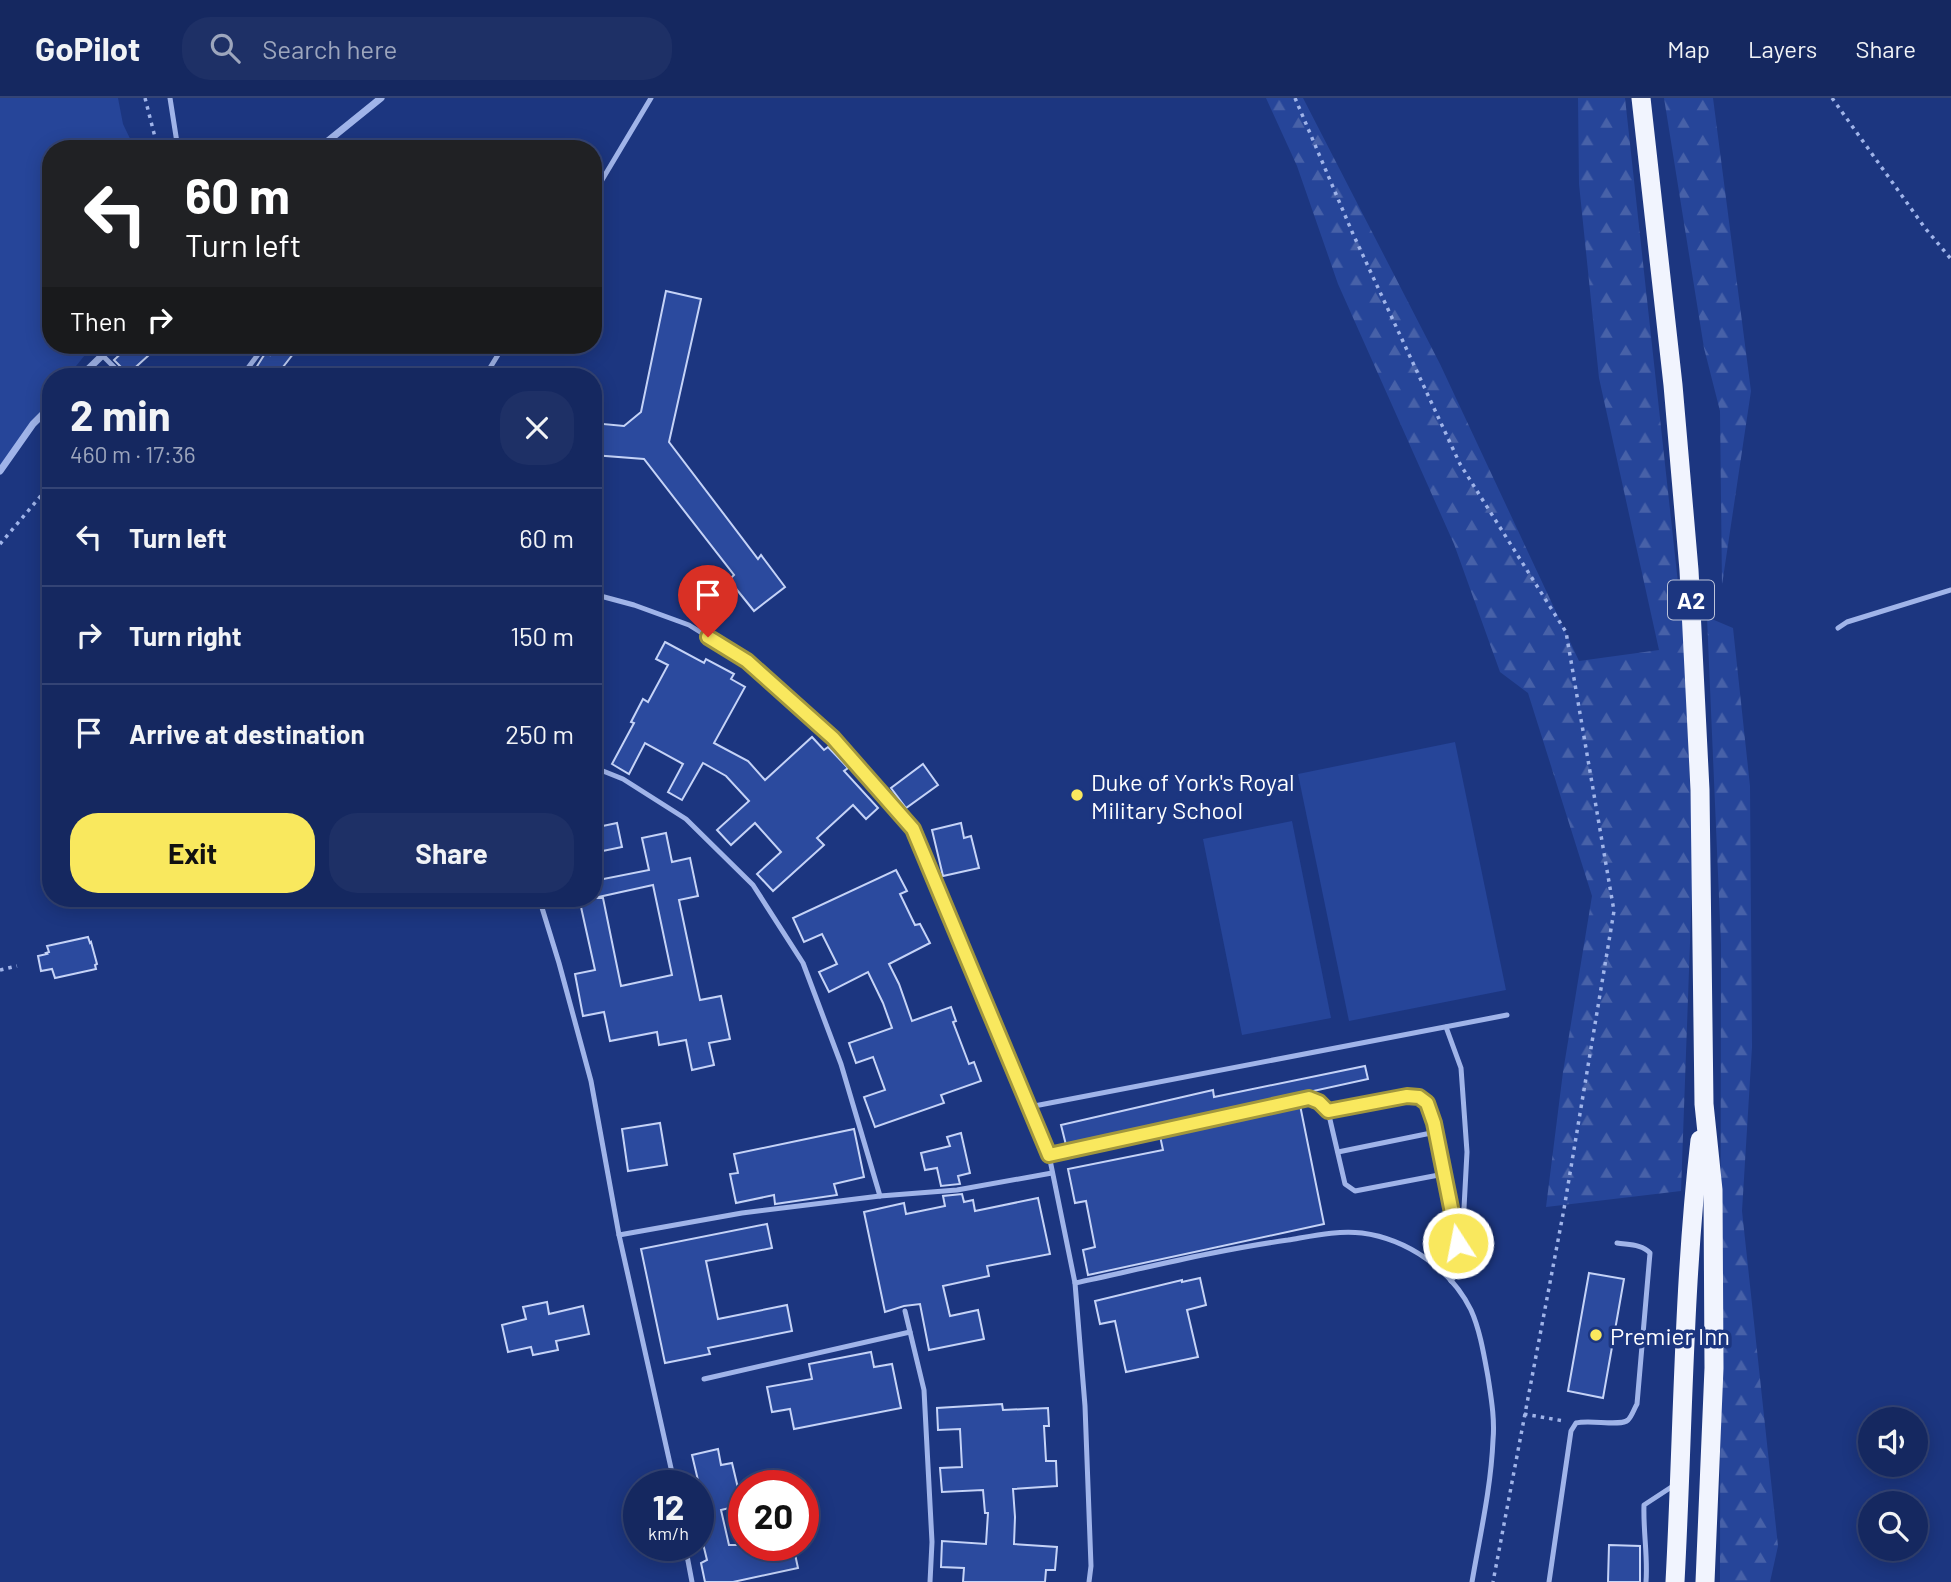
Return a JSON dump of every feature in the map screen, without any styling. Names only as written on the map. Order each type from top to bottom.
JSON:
[{"type":"highway","name":"A2","points":[[1641,98],[1672,371],[1689,570],[1701,816],[1704,1104],[1713,1190],[1714,1354],[1705,1582]]},
{"type":"highway","name":"A2","points":[[1675,1582],[1683,1369],[1694,1188],[1704,1104]]},
{"type":"street","points":[[329,140],[380,98]]},
{"type":"street","points":[[89,368],[102,355]]},
{"type":"street","points":[[0,471],[42,415]]},
{"type":"lane","points":[[170,98],[177,140]]},
{"type":"lane","points":[[602,180],[651,98]]},
{"type":"lane","points":[[102,355],[115,368]]},
{"type":"lane","points":[[1838,628],[1847,622],[1951,590]]},
{"type":"lane","points":[[602,596],[689,625],[747,661],[833,738],[913,829],[1049,1155],[1075,1283],[1085,1406],[1091,1566],[1089,1582]]},
{"type":"lane","points":[[602,771],[624,779],[686,819],[753,886],[803,963],[841,1064],[880,1196]]},
{"type":"lane","points":[[542,907],[591,1081],[619,1235],[671,1470]]},
{"type":"lane","points":[[1029,1107],[1507,1015]]},
{"type":"lane","points":[[1446,1027],[1461,1068],[1467,1152],[1464,1209],[1458,1243]]},
{"type":"lane","points":[[1328,1111],[1407,1096],[1419,1097],[1427,1103],[1436,1132],[1458,1243],[1460,1266],[1451,1281]]},
{"type":"lane","points":[[1049,1155],[1309,1098],[1319,1102],[1328,1111],[1345,1184],[1355,1191],[1444,1174]]},
{"type":"lane","points":[[1338,1152],[1436,1132]]},
{"type":"lane","points":[[619,1235],[741,1213],[880,1196],[957,1190],[1052,1174]]},
{"type":"lane","points":[[1075,1283],[1255,1244],[1333,1233],[1363,1233],[1404,1245],[1427,1259],[1451,1281],[1471,1311],[1483,1350],[1492,1398],[1494,1439],[1472,1582]]},
{"type":"lane","points":[[1549,1582],[1571,1431],[1576,1423],[1586,1420],[1620,1423],[1629,1419],[1637,1404],[1650,1253],[1639,1246],[1617,1243]]},
{"type":"lane","points":[[905,1311],[924,1390],[932,1542],[930,1582]]},
{"type":"lane","points":[[704,1379],[910,1332]]},
{"type":"lane","points":[[1646,1582],[1644,1505],[1679,1483]]},
{"type":"lane","points":[[688,1561],[692,1582]]},
{"type":"path","points":[[145,98],[156,140]]},
{"type":"path","points":[[1295,98],[1353,234],[1460,464],[1566,632],[1614,911],[1566,1196],[1493,1582]]},
{"type":"path","points":[[1832,98],[1925,228],[1951,259]]},
{"type":"path","points":[[0,544],[42,495]]},
{"type":"path","points":[[0,970],[17,966]]},
{"type":"path","points":[[1524,1415],[1576,1423]]},
{"type":"green space","points":[[0,98],[118,98],[123,124],[131,140],[42,140],[42,354],[86,354],[74,368],[42,368],[42,412],[0,467]]},
{"type":"green space","points":[[1266,98],[1303,98],[1440,364],[1579,661],[1659,650],[1599,378],[1579,184],[1578,98],[1625,98],[1684,638],[1693,860],[1681,1191],[1546,1207],[1563,1072],[1592,896],[1528,693],[1500,672],[1454,544],[1338,284],[1297,166]]},
{"type":"green space","points":[[1664,98],[1713,98],[1751,391],[1722,585],[1720,411],[1704,348]]},
{"type":"green space","points":[[1707,617],[1733,628],[1750,786],[1752,1047],[1742,1211],[1778,1546],[1770,1582],[1720,1582],[1721,944]]},
{"type":"green space","points":[[1455,742],[1506,990],[1349,1021],[1298,774]]},
{"type":"green space","points":[[1292,821],[1331,1018],[1242,1035],[1203,839]]},
{"type":"building","points":[[666,291],[701,299],[669,442],[758,559],[761,555],[785,587],[754,611],[729,580],[734,575],[644,459],[602,456],[602,424],[624,426],[641,412]]},
{"type":"building","points":[[120,354],[149,355],[135,368],[122,368],[114,360]]},
{"type":"building","points":[[265,354],[293,354],[282,368],[256,368]]},
{"type":"building","points":[[665,642],[704,663],[706,659],[734,674],[731,679],[745,687],[714,743],[748,761],[765,780],[812,737],[824,750],[828,747],[848,768],[844,771],[878,808],[866,819],[853,805],[817,838],[824,845],[773,891],[757,874],[781,852],[755,823],[731,845],[717,830],[749,801],[726,776],[703,763],[682,800],[668,792],[683,764],[645,743],[629,774],[612,764],[634,723],[631,722],[643,699],[648,702],[668,665],[656,659]]},
{"type":"building","points":[[923,764],[938,785],[906,808],[891,788]]},
{"type":"building","points":[[617,823],[622,847],[602,851],[602,826]]},
{"type":"building","points":[[961,823],[964,838],[971,836],[979,868],[943,876],[932,830]]},
{"type":"building","points":[[666,833],[672,862],[690,858],[698,896],[679,900],[700,1000],[721,996],[730,1039],[709,1043],[714,1065],[692,1070],[686,1040],[659,1045],[657,1032],[610,1041],[604,1012],[583,1016],[575,974],[595,970],[581,907],[602,907],[603,898],[621,986],[672,975],[653,885],[602,896],[602,879],[649,870],[642,838]]},
{"type":"building","points":[[896,870],[907,891],[900,894],[915,925],[920,924],[930,943],[889,964],[912,1021],[951,1007],[956,1021],[953,1022],[969,1064],[974,1062],[981,1081],[941,1095],[944,1103],[875,1127],[864,1097],[885,1090],[873,1057],[856,1063],[849,1043],[892,1028],[883,1003],[868,972],[829,992],[819,972],[837,964],[822,934],[804,942],[793,918]]},
{"type":"building","points":[[88,937],[97,964],[96,969],[55,978],[52,969],[41,971],[38,956],[49,952],[47,946]]},
{"type":"building","points":[[1365,1066],[1368,1079],[1066,1145],[1061,1125],[1213,1090],[1214,1097]]},
{"type":"building","points":[[1300,1105],[1324,1224],[1088,1275],[1083,1250],[1095,1247],[1086,1201],[1075,1203],[1068,1169],[1163,1150],[1160,1136]]},
{"type":"building","points":[[660,1123],[667,1165],[628,1171],[622,1129]]},
{"type":"building","points":[[854,1129],[864,1177],[834,1184],[837,1195],[775,1204],[774,1195],[736,1203],[730,1174],[738,1173],[734,1154]]},
{"type":"building","points":[[961,1133],[970,1173],[958,1176],[960,1184],[941,1186],[937,1168],[925,1170],[921,1153],[950,1146],[947,1137]]},
{"type":"building","points":[[962,1194],[964,1202],[973,1200],[975,1211],[1038,1198],[1050,1254],[987,1266],[989,1276],[943,1286],[950,1316],[978,1310],[984,1339],[929,1350],[920,1304],[885,1312],[864,1212],[904,1203],[906,1214],[945,1206],[943,1196]]},
{"type":"building","points":[[767,1224],[772,1248],[706,1261],[718,1319],[787,1305],[792,1331],[708,1348],[710,1354],[665,1363],[641,1249]]},
{"type":"building","name":"Premier Inn","points":[[1589,1273],[1624,1279],[1603,1398],[1568,1391]]},
{"type":"building","points":[[1200,1278],[1206,1305],[1187,1310],[1198,1357],[1126,1372],[1115,1321],[1100,1324],[1095,1301]]},
{"type":"building","points":[[547,1302],[549,1314],[583,1306],[589,1334],[556,1341],[558,1350],[533,1355],[531,1347],[508,1352],[502,1325],[526,1319],[523,1307]]},
{"type":"building","points":[[871,1352],[874,1367],[892,1364],[901,1408],[794,1429],[790,1409],[772,1412],[767,1387],[812,1379],[809,1364]]},
{"type":"building","points":[[1002,1404],[1003,1410],[1048,1408],[1049,1426],[1044,1426],[1046,1461],[1056,1461],[1057,1486],[1013,1489],[1014,1544],[1057,1547],[1055,1570],[1046,1570],[1045,1582],[963,1582],[964,1568],[941,1567],[942,1541],[986,1544],[988,1513],[985,1513],[983,1490],[942,1492],[940,1468],[962,1467],[960,1429],[938,1430],[937,1408]]},
{"type":"building","points":[[718,1449],[721,1465],[732,1463],[734,1470],[728,1470],[728,1508],[721,1510],[728,1541],[728,1561],[796,1561],[798,1568],[733,1582],[705,1582],[701,1563],[714,1561],[714,1470],[696,1470],[692,1455]]},
{"type":"building","points":[[1609,1545],[1640,1546],[1640,1582],[1608,1582]]},
{"type":"place","name":"Duke of York's Royal Military School","points":[[1077,795]]},
{"type":"place","name":"Premier Inn","points":[[1596,1335]]},
{"type":"route","points":[[708,637],[747,661],[833,738],[913,829],[1049,1155],[1309,1098],[1319,1102],[1328,1111],[1407,1096],[1419,1097],[1427,1103],[1434,1123],[1458,1243]]}]
